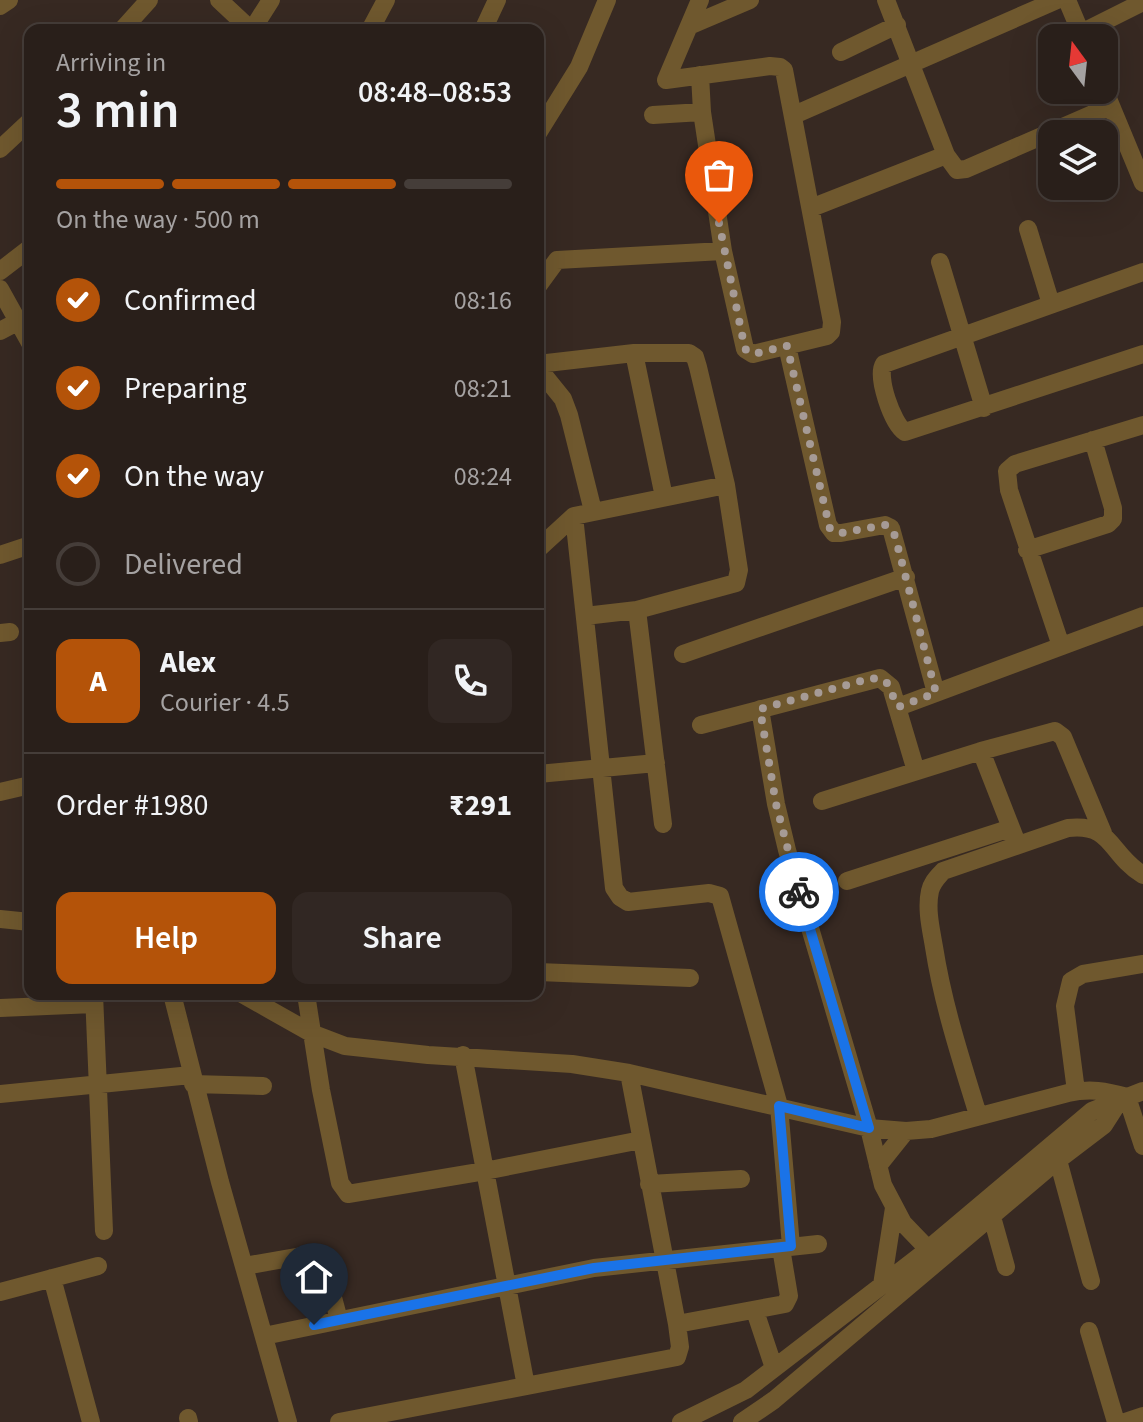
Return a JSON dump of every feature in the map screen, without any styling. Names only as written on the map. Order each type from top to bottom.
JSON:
[{"type":"street","points":[[0,6],[9,0]]},
{"type":"street","points":[[127,24],[149,0]]},
{"type":"street","points":[[219,0],[245,24]]},
{"type":"street","points":[[256,24],[271,0]]},
{"type":"street","points":[[373,24],[386,0]]},
{"type":"street","points":[[486,24],[497,0]]},
{"type":"street","points":[[544,123],[579,67],[607,0]]},
{"type":"street","points":[[700,0],[666,80],[700,75],[780,67],[784,70],[832,322],[831,332],[821,338],[753,354],[745,349],[723,251],[702,112],[700,75]]},
{"type":"street","points":[[689,26],[750,0]]},
{"type":"street","points":[[886,0],[946,155],[957,170],[966,169],[1096,104]]},
{"type":"street","points":[[794,115],[1057,0]]},
{"type":"street","points":[[1067,0],[1077,24]]},
{"type":"street","points":[[1104,24],[1143,2]]},
{"type":"street","points":[[841,52],[897,25]]},
{"type":"street","points":[[1110,104],[1143,183]]},
{"type":"street","points":[[653,115],[702,112]]},
{"type":"street","points":[[0,149],[24,127]]},
{"type":"street","points":[[811,208],[946,155]]},
{"type":"street","points":[[1028,229],[1051,304]]},
{"type":"street","points":[[544,278],[557,260],[723,251]]},
{"type":"street","points":[[0,271],[24,253]]},
{"type":"street","points":[[940,262],[984,408]]},
{"type":"street","points":[[1143,272],[884,364],[881,368],[895,423],[905,432],[1143,354]]},
{"type":"street","points":[[0,289],[24,331]]},
{"type":"street","points":[[0,331],[19,321]]},
{"type":"street","points":[[787,346],[830,529],[841,533],[885,525],[891,528],[936,693]]},
{"type":"street","points":[[544,371],[634,353],[681,352],[695,357],[726,485],[739,570],[736,583],[637,610],[585,616]]},
{"type":"street","points":[[634,353],[664,497]]},
{"type":"street","points":[[544,377],[557,390],[566,407],[593,511]]},
{"type":"street","points":[[1061,646],[1027,550],[1009,490],[1007,471],[1015,464],[1143,425]]},
{"type":"street","points":[[1027,550],[1108,524],[1113,519],[1113,508],[1093,440]]},
{"type":"street","points":[[544,544],[574,516],[726,485]]},
{"type":"street","points":[[574,516],[613,878],[620,897],[628,902],[709,893],[720,896],[779,1106],[788,1301],[755,1311],[677,1324]]},
{"type":"street","points":[[0,555],[24,547]]},
{"type":"street","points":[[683,654],[906,577]]},
{"type":"street","points":[[637,610],[663,824]]},
{"type":"street","points":[[898,707],[1143,616]]},
{"type":"street","points":[[701,725],[880,678],[891,687],[916,771]]},
{"type":"street","points":[[760,709],[787,850],[883,1185],[903,1223],[928,1249]]},
{"type":"street","points":[[822,801],[1048,730],[1060,733],[1103,833],[1120,857],[1143,875]]},
{"type":"street","points":[[981,751],[1014,836]]},
{"type":"street","points":[[544,773],[656,763]]},
{"type":"street","points":[[0,792],[24,786]]},
{"type":"street","points":[[847,881],[1014,836],[1092,827],[1103,833]]},
{"type":"street","points":[[978,1115],[946,1012],[929,919],[929,895],[933,882],[943,871],[1014,836]]},
{"type":"street","points":[[0,919],[24,921]]},
{"type":"street","points":[[1076,1091],[1065,1006],[1071,981],[1083,974],[1143,964]]},
{"type":"street","points":[[544,972],[690,978]]},
{"type":"street","points":[[0,1008],[84,1000]]},
{"type":"street","points":[[94,1000],[104,1231]]},
{"type":"street","points":[[173,1000],[192,1079],[288,1422]]},
{"type":"street","points":[[253,1000],[311,1033],[345,1046],[572,1064],[629,1073],[869,1128],[906,1131],[931,1129],[1076,1091],[1101,1090],[1130,1096]]},
{"type":"street","points":[[307,1000],[340,1183],[348,1194],[641,1140]]},
{"type":"street","points":[[463,1055],[526,1386]]},
{"type":"street","points":[[339,1422],[671,1360],[680,1353],[629,1073]]},
{"type":"street","points":[[0,1094],[192,1079],[263,1086]]},
{"type":"street","points":[[1130,1096],[1143,1146]]},
{"type":"street","points":[[733,1398],[744,1420],[774,1400],[1058,1160],[1104,1125],[1130,1096]]},
{"type":"street","points":[[681,1422],[733,1398],[759,1380],[928,1249],[1092,1111],[1130,1096]]},
{"type":"street","points":[[878,1166],[906,1131]]},
{"type":"street","points":[[1058,1160],[1091,1281]]},
{"type":"street","points":[[649,1184],[741,1179]]},
{"type":"street","points":[[882,1285],[894,1208]]},
{"type":"street","points":[[992,1217],[1006,1267]]},
{"type":"street","points":[[264,1336],[594,1268],[818,1244]]},
{"type":"street","points":[[244,1266],[313,1254],[322,1256],[339,1320]]},
{"type":"street","points":[[0,1292],[98,1266]]},
{"type":"street","points":[[52,1278],[91,1422]]},
{"type":"street","points":[[755,1311],[774,1368]]},
{"type":"street","points":[[1089,1331],[1116,1422]]},
{"type":"street","points":[[759,1380],[774,1400]]},
{"type":"street","points":[[1125,1422],[1143,1416]]},
{"type":"way so far","points":[[719,223],[745,349],[753,354],[787,346],[830,529],[841,533],[885,525],[891,528],[936,693],[898,707],[886,681],[872,678],[760,709],[776,804],[799,892]]},
{"type":"route","points":[[314,1325],[594,1268],[791,1246],[779,1106],[869,1128],[799,892]]}]
